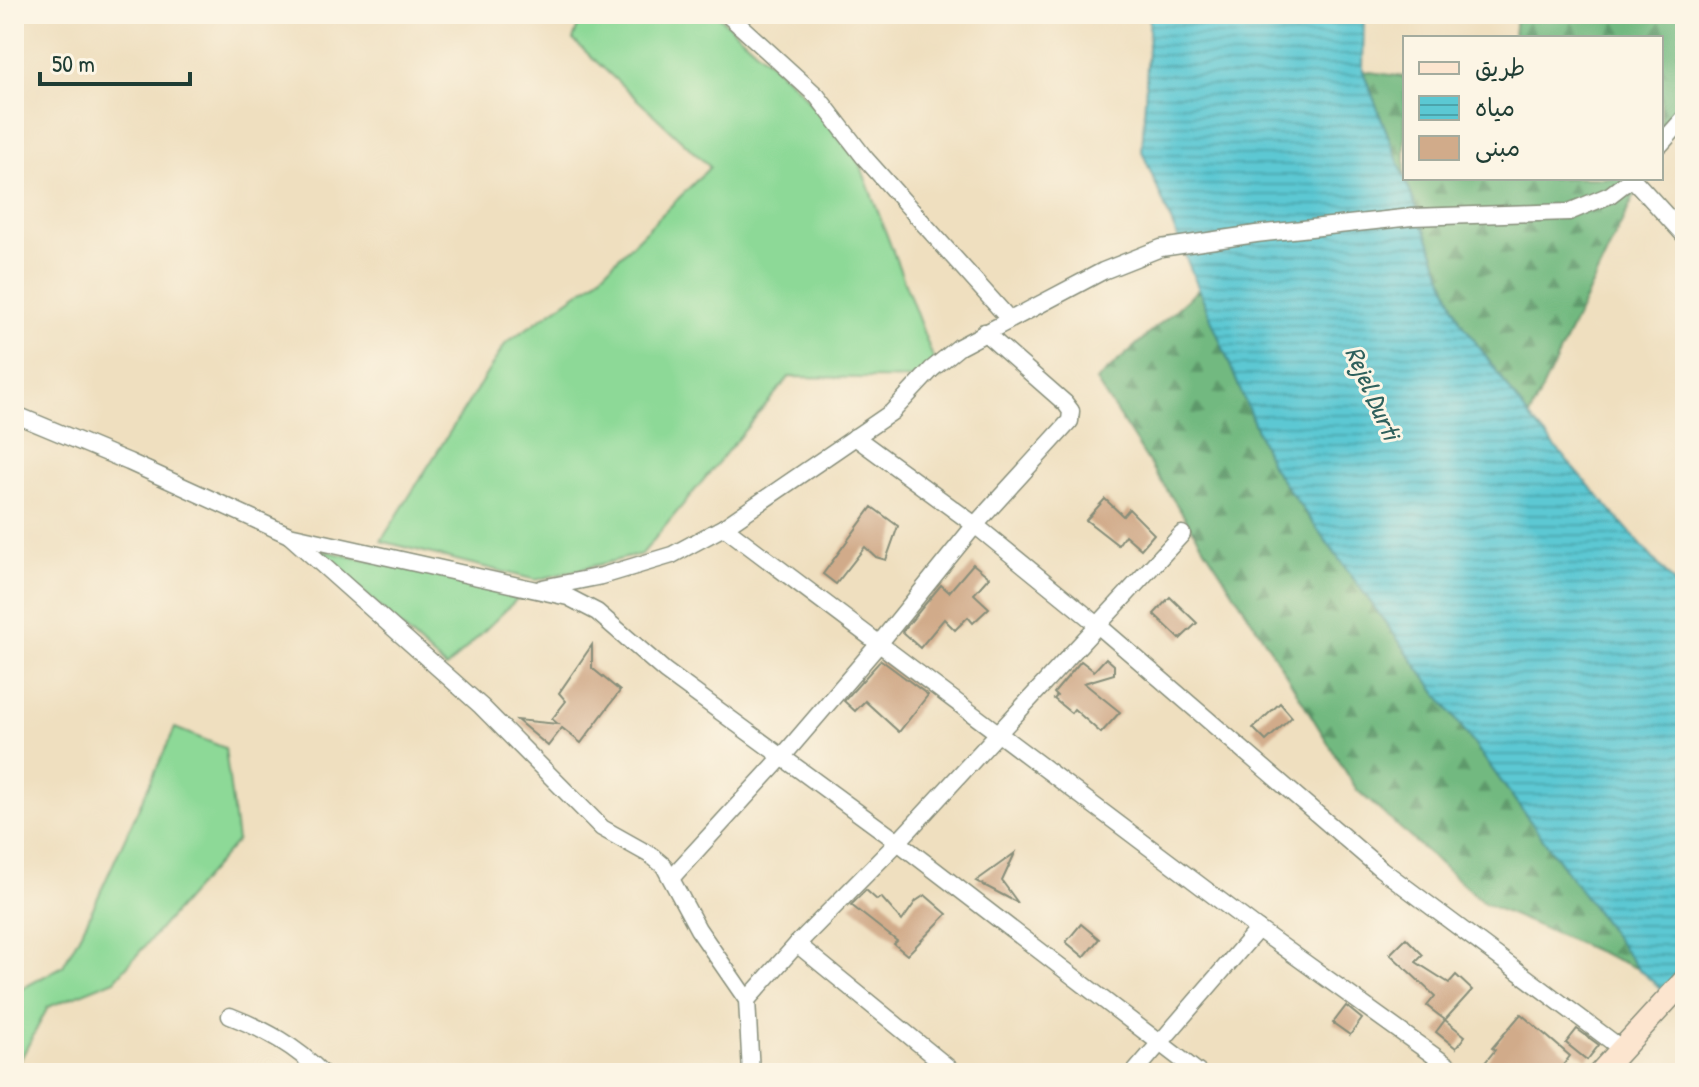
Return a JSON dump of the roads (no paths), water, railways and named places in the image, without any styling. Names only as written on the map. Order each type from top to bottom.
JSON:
[{"type":"street","points":[[727,14],[817,96],[864,157],[1009,319]]},
{"type":"street","points":[[1663,142],[1685,117]]},
{"type":"street","points":[[534,590],[602,576],[672,555],[724,527],[892,412],[932,369],[959,347],[1103,271],[1161,248],[1412,217],[1569,212],[1610,195],[1629,180]]},
{"type":"street","points":[[1634,180],[1685,236]]},
{"type":"street","points":[[672,877],[782,757],[975,525],[1070,421],[1071,411],[984,332]]},
{"type":"street","points":[[14,414],[289,535],[568,597],[597,612],[665,671],[898,842],[1199,1073]]},
{"type":"street","points":[[855,437],[975,525],[1099,626],[1381,869],[1622,1049]]},
{"type":"street","points":[[724,527],[997,735],[1458,1073]]},
{"type":"street","points":[[747,1000],[797,944],[898,842],[1182,534]]},
{"type":"street","points":[[289,535],[481,706],[602,828],[652,856],[672,877],[698,929],[747,1000],[751,1073]]},
{"type":"street","points":[[1134,1073],[1258,929]]},
{"type":"street","points":[[797,944],[955,1073]]},
{"type":"street","points":[[1600,1073],[1685,980]]},
{"type":"street","points":[[230,1016],[265,1030],[302,1054],[322,1073]]},
{"type":"water","name":"Rejel Durti","points":[[1150,14],[1364,14],[1363,71],[1460,320],[1529,417],[1685,595],[1685,1009],[1638,969],[1272,467],[1142,151]]}]
